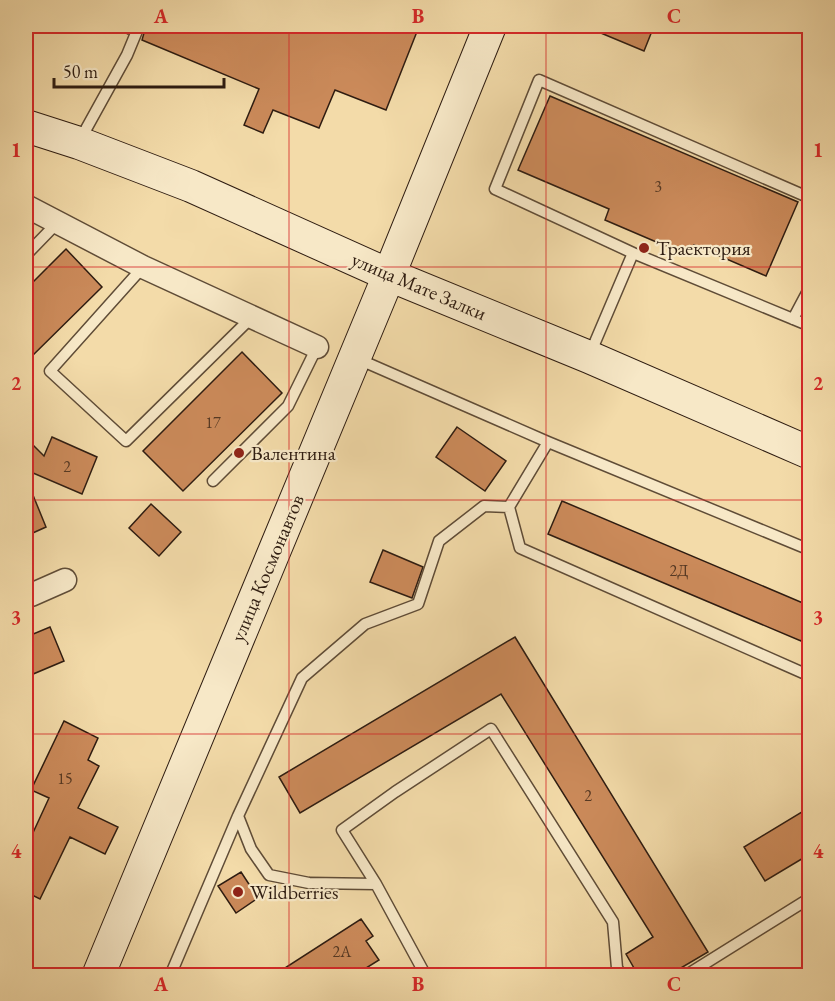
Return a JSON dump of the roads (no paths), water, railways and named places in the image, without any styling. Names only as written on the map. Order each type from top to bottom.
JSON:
[{"type":"street","name":"улица Космонавтов","points":[[98,975],[355,358],[490,26]]},
{"type":"street","name":"улица Мате Залки","points":[[26,126],[79,143],[191,186],[389,275],[589,357],[810,453]]},
{"type":"street","points":[[26,206],[143,267],[317,347]]},
{"type":"street","points":[[26,595],[65,580]]},
{"type":"lane","points":[[79,143],[127,55],[139,26]]},
{"type":"lane","points":[[810,198],[539,80],[495,189],[633,253],[810,326]]},
{"type":"lane","points":[[26,255],[58,222]]},
{"type":"lane","points":[[589,357],[633,253]]},
{"type":"lane","points":[[143,267],[50,370],[126,441],[252,317]]},
{"type":"lane","points":[[793,319],[810,287]]},
{"type":"lane","points":[[213,481],[288,406],[317,347]]},
{"type":"lane","points":[[355,358],[548,442],[810,550]]},
{"type":"lane","points":[[548,442],[508,507],[520,548],[810,676]]},
{"type":"lane","points":[[170,975],[238,816],[302,678],[365,624],[418,604],[440,541],[484,506],[508,507]]},
{"type":"lane","points":[[426,975],[376,884],[342,830],[491,729],[613,922],[617,968],[622,975]]},
{"type":"lane","points":[[238,816],[251,849],[269,875],[309,883],[376,884]]},
{"type":"lane","points":[[685,975],[810,898]]},
{"type":"place","name":"Траектория","points":[[644,248]]},
{"type":"place","name":"Валентина","points":[[239,453]]},
{"type":"place","name":"Wildberries","points":[[238,892]]}]
